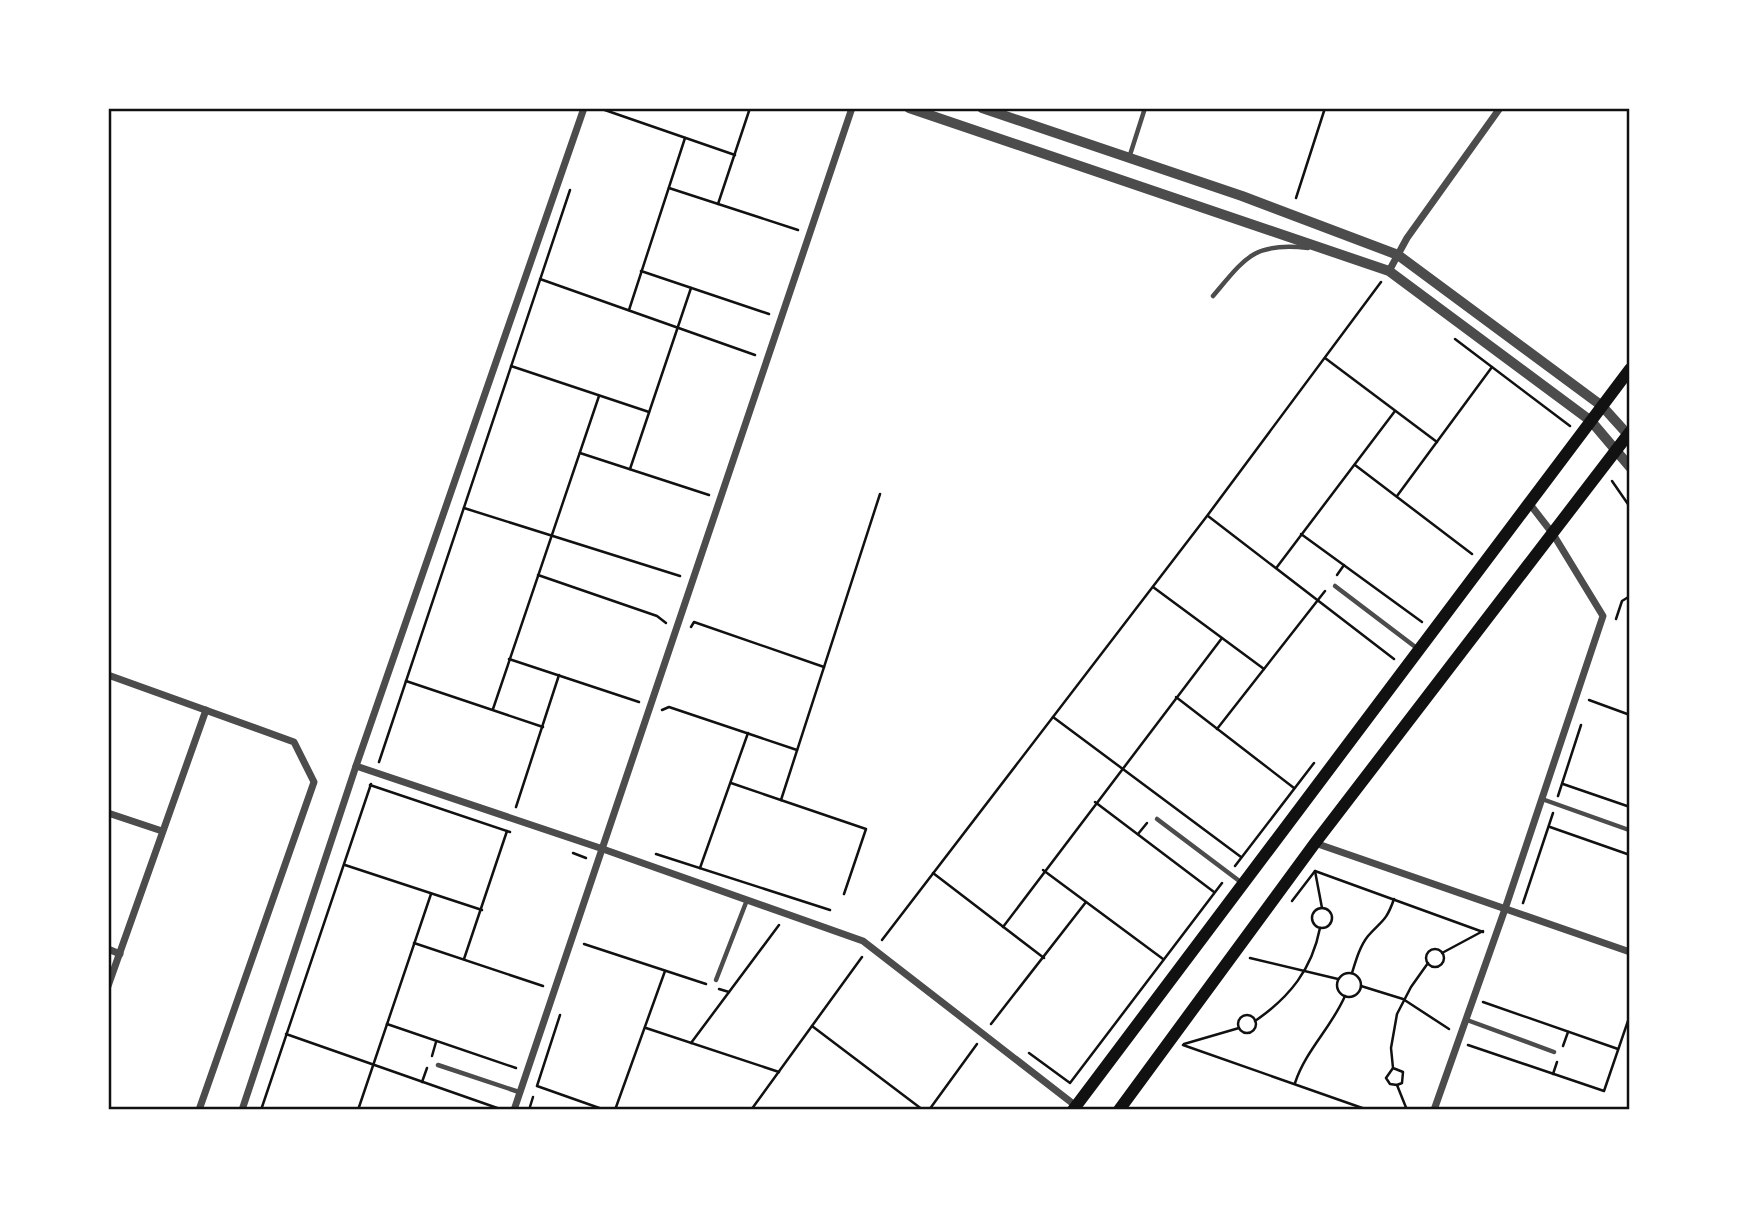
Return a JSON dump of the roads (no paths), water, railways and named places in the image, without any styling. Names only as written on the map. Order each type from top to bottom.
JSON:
[{"type":"main road","points":[[1075,1108],[1629,369]]},
{"type":"main road","points":[[1119,1110],[1315,844],[1629,434]]},
{"type":"street","points":[[242,1110],[355,766],[584,108]]},
{"type":"street","points":[[514,1110],[600,848],[852,108]]},
{"type":"street","points":[[909,108],[1389,271],[1591,421],[1618,450],[1629,467]]},
{"type":"street","points":[[982,108],[1242,196],[1398,255],[1602,406],[1629,434]]},
{"type":"street","points":[[1389,271],[1407,238],[1500,108]]},
{"type":"street","points":[[1434,1110],[1505,909],[1603,616],[1553,534],[1529,503]]},
{"type":"street","points":[[108,675],[294,742],[314,782],[199,1110]]},
{"type":"street","points":[[108,986],[206,710]]},
{"type":"street","points":[[355,766],[600,848],[863,941],[1075,1108]]},
{"type":"street","points":[[108,813],[162,831]]},
{"type":"street","points":[[1315,844],[1629,952]]},
{"type":"street","points":[[108,949],[120,954]]},
{"type":"lane","points":[[1129,158],[1146,108]]},
{"type":"lane","points":[[1213,296],[1230,274],[1261,248],[1284,245],[1327,250]]},
{"type":"lane","points":[[1335,586],[1419,649]]},
{"type":"lane","points":[[1542,799],[1629,830]]},
{"type":"lane","points":[[1157,819],[1243,883]]},
{"type":"lane","points":[[716,979],[747,900]]},
{"type":"lane","points":[[1466,1019],[1554,1052]]},
{"type":"lane","points":[[439,1065],[519,1092]]}]
